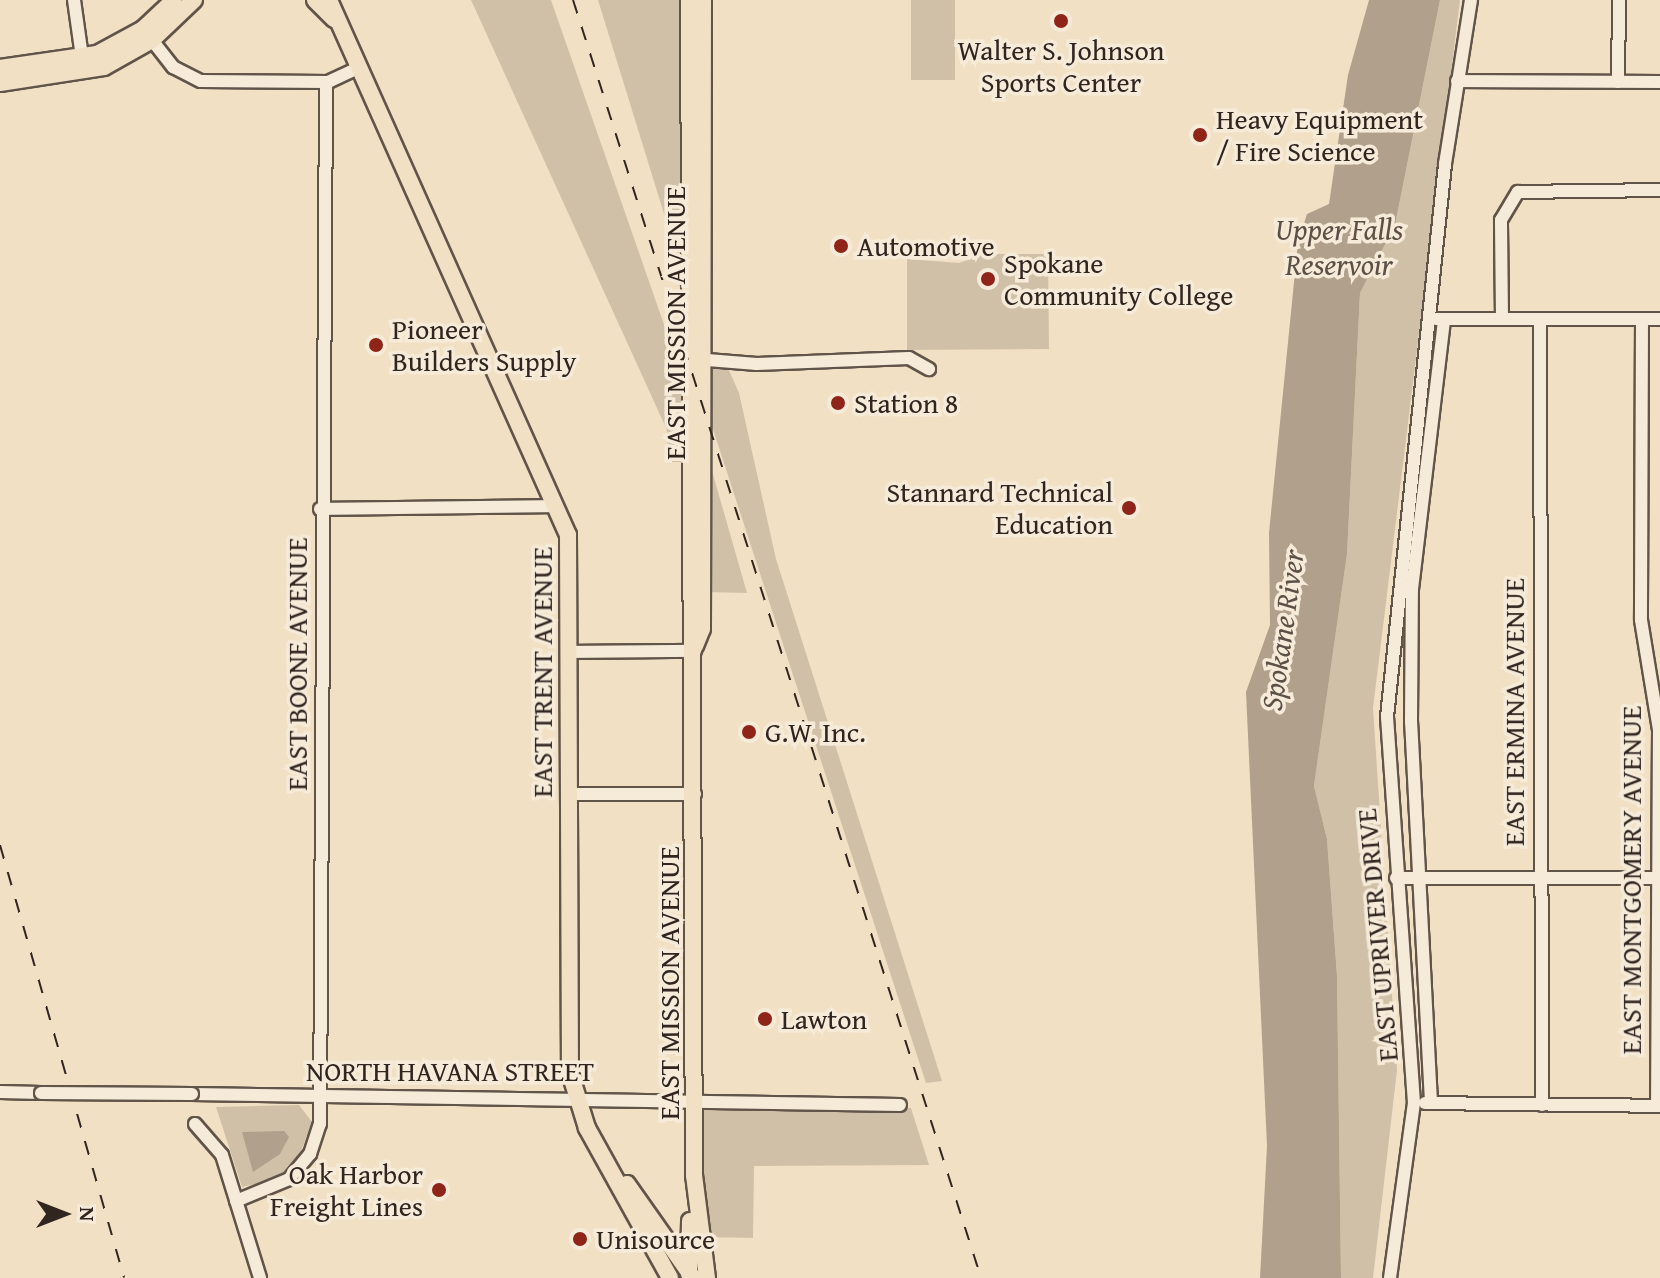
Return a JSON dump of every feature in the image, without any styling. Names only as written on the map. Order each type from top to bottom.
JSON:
[{"type":"main road","points":[[148,34],[174,0]]},
{"type":"main road","points":[[0,83],[84,66],[148,34],[194,0]]},
{"type":"main road","name":"EAST TRENT AVENUE","points":[[315,0],[334,19]]},
{"type":"main road","name":"EAST TRENT AVENUE","points":[[329,0],[356,69],[556,506],[569,542],[568,1050],[575,1096],[670,1278]]},
{"type":"main road","name":"EAST MISSION AVENUE","points":[[689,0],[702,629],[695,649],[691,1276]]},
{"type":"main road","name":"EAST MISSION AVENUE","points":[[695,359],[703,0]]},
{"type":"main road","points":[[0,68],[84,66]]},
{"type":"main road","name":"EAST TRENT AVENUE","points":[[614,1173],[691,1276]]},
{"type":"main road","name":"EAST MISSION AVENUE","points":[[694,1175],[707,1278]]},
{"type":"street","points":[[74,0],[84,66]]},
{"type":"street","name":"EAST UPRIVER DRIVE","points":[[1431,1102],[1406,588],[1429,319],[1457,81],[1471,0]]},
{"type":"street","points":[[1618,82],[1619,0]]},
{"type":"street","points":[[148,34],[186,77],[326,83],[356,69]]},
{"type":"street","points":[[1457,81],[1660,82]]},
{"type":"street","name":"EAST BOONE AVENUE","points":[[236,1201],[274,1189],[304,1163],[318,1133],[321,1094],[320,509],[326,83]]},
{"type":"street","points":[[1502,319],[1501,220],[1509,200],[1530,189],[1660,190]]},
{"type":"street","points":[[1429,319],[1660,319]]},
{"type":"street","name":"EAST UPRIVER DRIVE","points":[[1390,1278],[1414,1103],[1387,717],[1444,319]]},
{"type":"street","name":"EAST ERMINA AVENUE","points":[[1540,319],[1537,878],[1542,1105]]},
{"type":"street","name":"EAST MONTGOMERY AVENUE","points":[[1642,319],[1641,620],[1659,730],[1658,1106]]},
{"type":"street","points":[[695,359],[757,364],[909,358],[929,369]]},
{"type":"street","points":[[320,509],[556,506]]},
{"type":"street","points":[[569,652],[695,649]]},
{"type":"street","points":[[569,794],[695,794]]},
{"type":"street","points":[[1396,878],[1659,878]]},
{"type":"street","name":"NORTH HAVANA STREET","points":[[3,1092],[575,1096],[900,1105]]},
{"type":"street","points":[[1414,1103],[1658,1106]]},
{"type":"street","points":[[195,1124],[221,1152],[260,1278]]},
{"type":"shaded area","points":[[471,0],[551,0],[683,379],[683,462],[668,462],[667,430]]},
{"type":"shaded area","points":[[598,0],[683,0],[683,303],[665,217]]},
{"type":"shaded area","points":[[911,0],[955,0],[955,80],[911,80]]},
{"type":"shaded area","points":[[1440,0],[1460,0],[1373,708],[1397,1070],[1373,1278],[1341,1278],[1337,976],[1327,839],[1314,786],[1347,554],[1360,293],[1395,225]]},
{"type":"shaded area","points":[[985,254],[1048,254],[1049,349],[907,350],[907,259],[959,263]]},
{"type":"shaded area","points":[[712,368],[728,368],[739,393],[776,559],[942,1081],[926,1083],[708,414]]},
{"type":"shaded area","points":[[706,450],[747,593],[707,592]]},
{"type":"shaded area","points":[[299,1105],[312,1122],[298,1159],[276,1179],[242,1187],[216,1107]]},
{"type":"shaded area","points":[[710,1105],[911,1108],[929,1165],[754,1166],[753,1238],[704,1237],[701,1113]]},
{"type":"water","name":"Upper Falls Reservoir","points":[[1369,0],[1440,0],[1395,225],[1360,293],[1347,554],[1314,786],[1327,839],[1337,976],[1341,1278],[1260,1278],[1267,1146],[1246,692],[1270,625],[1269,533],[1298,242],[1307,214],[1329,204],[1348,75]]},
{"type":"water","points":[[284,1131],[289,1137],[280,1154],[253,1172],[242,1132]]},
{"type":"railway","points":[[573,0],[981,1278]]},
{"type":"railway","points":[[0,845],[124,1278]]},
{"type":"place","name":"Walter S. Johnson Sports Center","points":[[1061,21]]},
{"type":"place","name":"Heavy Equipment / Fire Science","points":[[1200,135]]},
{"type":"place","name":"Automotive","points":[[841,246]]},
{"type":"place","name":"Spokane Community College","points":[[988,279]]},
{"type":"place","name":"Pioneer Builders Supply","points":[[376,345]]},
{"type":"place","name":"Station 8","points":[[838,403]]},
{"type":"place","name":"Stannard Technical Education","points":[[1129,508]]},
{"type":"place","name":"G.W. Inc.","points":[[749,732]]},
{"type":"place","name":"Lawton","points":[[765,1019]]},
{"type":"place","name":"Oak Harbor Freight Lines","points":[[439,1190]]},
{"type":"place","name":"Unisource","points":[[580,1239]]},
{"type":"water label","name":"Spokane River","points":[[1282,630]]}]
